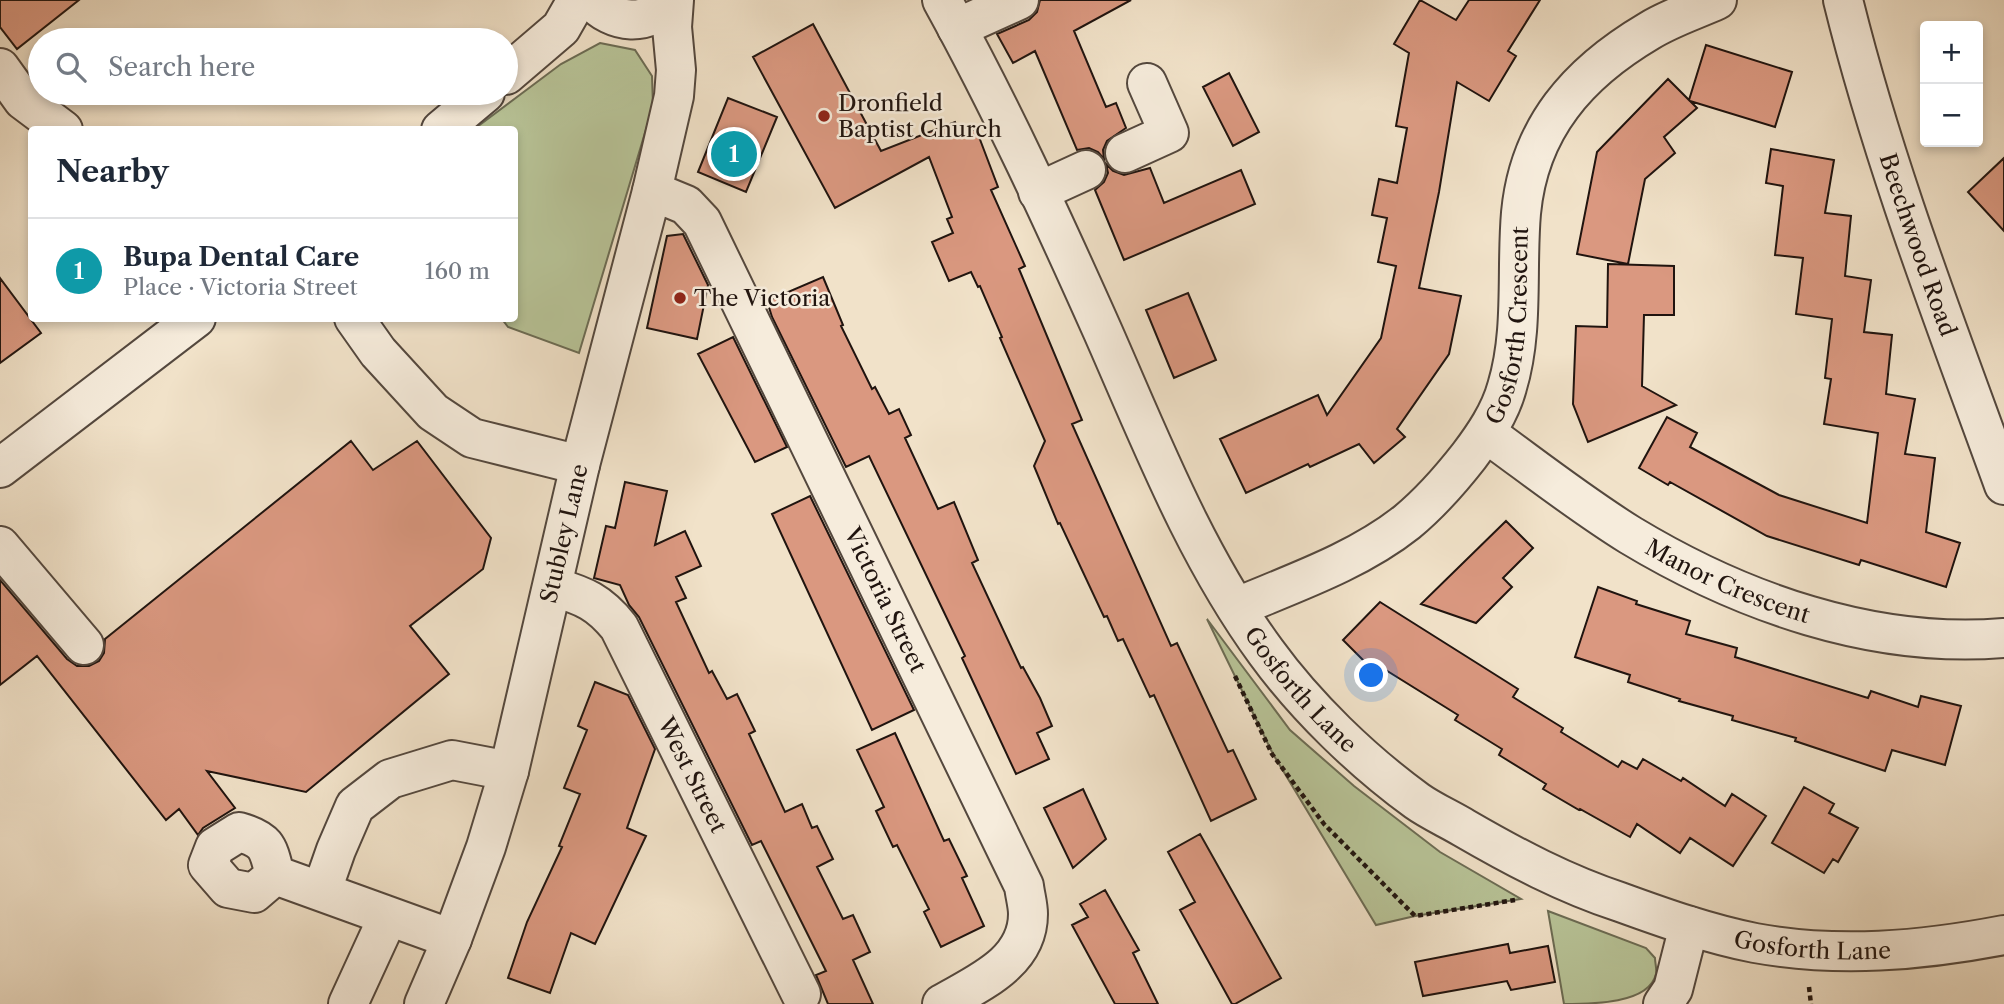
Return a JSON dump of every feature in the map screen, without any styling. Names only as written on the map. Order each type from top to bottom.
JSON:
[{"type":"street","points":[[518,66],[592,12],[639,20],[654,15],[672,0]]},
{"type":"street","name":"Stubley Lane","points":[[424,1004],[452,939],[486,847],[509,771],[554,587],[580,465],[652,191],[674,96],[676,70],[672,0]]},
{"type":"street","points":[[950,14],[1019,0]]},
{"type":"street","name":"Gosforth Crescent","points":[[1237,607],[1354,555],[1406,522],[1452,478],[1486,433],[1507,388],[1518,334],[1521,212],[1531,162],[1552,117],[1591,71],[1650,30],[1717,0]]},
{"type":"street","name":"Beechwood Road","points":[[1843,0],[1860,69],[1901,200],[2004,485]]},
{"type":"street","points":[[592,12],[654,36],[674,57]]},
{"type":"street","name":"Gosforth Lane","points":[[950,14],[1038,192],[1201,546],[1267,653],[1337,733],[1418,802],[1496,846],[1582,889],[1689,926],[1752,943],[1805,951],[1857,953],[1943,946],[2004,935]]},
{"type":"street","points":[[0,68],[28,104]]},
{"type":"street","points":[[1125,153],[1169,133],[1147,83]]},
{"type":"street","points":[[30,105],[58,126]]},
{"type":"street","points":[[447,126],[471,105]]},
{"type":"street","points":[[1038,192],[1086,170]]},
{"type":"street","name":"Victoria Street","points":[[652,191],[686,205],[702,222],[1024,886],[1028,914],[1025,932],[1017,950],[1006,965],[942,1004]]},
{"type":"street","points":[[0,468],[191,322]]},
{"type":"street","points":[[357,322],[378,352],[433,412],[462,432],[472,438],[580,465]]},
{"type":"street","name":"Manor Crescent","points":[[1486,433],[1629,534],[1678,562],[1748,594],[1840,625],[1908,638],[1971,641],[2004,638]]},
{"type":"street","points":[[3,556],[84,645]]},
{"type":"street","name":"West Street","points":[[554,587],[582,595],[604,608],[619,627],[801,994]]},
{"type":"street","points":[[323,890],[355,806],[390,779],[452,760],[509,771]]},
{"type":"street","points":[[275,875],[323,890],[452,939]]},
{"type":"street","points":[[348,1004],[388,916]]},
{"type":"street","points":[[1663,1004],[1673,989],[1689,926]]},
{"type":"path","points":[[1231,668],[1272,754],[1324,824],[1415,916],[1521,899]]},
{"type":"green space","points":[[600,43],[635,50],[652,76],[653,106],[579,353],[508,327],[504,322],[518,322],[518,126],[478,126],[506,105],[518,105],[518,96],[561,64]]},
{"type":"green space","points":[[1207,619],[1290,730],[1354,786],[1440,852],[1521,899],[1376,925],[1273,754]]},
{"type":"green space","points":[[1548,911],[1646,948],[1655,958],[1656,974],[1651,984],[1631,997],[1618,1000],[1564,1004]]},
{"type":"building","points":[[0,0],[79,0],[44,28],[28,28],[28,40],[17,49],[0,27]]},
{"type":"building","points":[[1040,0],[1131,0],[1074,31],[1106,107],[1116,103],[1126,128],[1107,141],[1103,150],[1104,159],[1089,148],[1077,150],[1035,51],[1013,63],[997,34],[1029,20],[1037,12]]},
{"type":"building","points":[[1420,0],[1456,20],[1469,0],[1540,0],[1508,51],[1516,56],[1489,101],[1457,82],[1439,192],[1419,288],[1461,296],[1449,354],[1397,429],[1405,437],[1374,463],[1359,444],[1246,493],[1220,439],[1318,395],[1327,415],[1381,338],[1396,266],[1378,262],[1387,218],[1372,215],[1379,179],[1397,183],[1407,128],[1396,126],[1409,53],[1394,44]]},
{"type":"building","points":[[813,24],[881,151],[955,122],[960,135],[976,129],[998,187],[991,190],[1025,266],[1019,269],[1082,420],[1072,424],[1171,646],[1177,643],[1228,752],[1233,750],[1256,799],[1211,821],[1154,695],[1150,697],[1123,639],[1118,641],[1107,616],[1104,617],[1060,523],[1058,524],[1034,466],[1045,441],[980,286],[978,287],[971,272],[949,281],[932,242],[953,233],[947,219],[952,217],[929,157],[835,208],[753,57]]},
{"type":"building","points":[[1706,45],[1792,72],[1775,127],[1690,101],[1697,108],[1664,137],[1675,153],[1645,179],[1628,264],[1577,254],[1597,152],[1668,79],[1689,100]]},
{"type":"building","points":[[1229,73],[1259,132],[1233,146],[1203,87]]},
{"type":"building","points":[[728,98],[777,117],[746,192],[698,172]]},
{"type":"building","points":[[1771,149],[1834,160],[1825,213],[1851,216],[1845,276],[1871,280],[1864,332],[1892,335],[1886,394],[1915,399],[1905,454],[1935,458],[1926,532],[1960,543],[1946,587],[1861,560],[1859,565],[1767,536],[1670,482],[1668,485],[1639,468],[1667,417],[1697,433],[1690,447],[1779,495],[1867,523],[1878,433],[1824,424],[1831,379],[1825,378],[1832,319],[1796,314],[1803,258],[1775,255],[1783,186],[1766,183]]},
{"type":"building","points":[[2004,158],[2004,231],[1968,192]]},
{"type":"building","points":[[1106,164],[1113,171],[1124,175],[1150,168],[1164,203],[1241,170],[1255,204],[1124,260],[1095,190],[1104,182],[1108,173]]},
{"type":"building","name":"The Victoria","points":[[683,234],[708,285],[697,339],[647,328],[667,236]]},
{"type":"building","points":[[1608,264],[1674,266],[1674,315],[1644,315],[1642,386],[1676,405],[1588,442],[1573,404],[1576,326],[1607,327]]},
{"type":"building","points":[[823,277],[843,325],[841,326],[872,389],[875,387],[889,414],[899,409],[911,435],[905,438],[938,509],[954,502],[978,560],[972,563],[1021,668],[1023,667],[1040,698],[1052,726],[1037,733],[1049,759],[1016,774],[962,658],[965,656],[869,456],[846,467],[772,317],[767,301]]},
{"type":"building","points":[[0,278],[28,316],[28,322],[33,322],[41,333],[0,363]]},
{"type":"building","points":[[1188,293],[1216,360],[1174,378],[1146,310]]},
{"type":"building","points":[[733,337],[787,447],[755,462],[698,354]]},
{"type":"building","points":[[351,441],[373,470],[417,441],[491,538],[483,569],[410,626],[449,674],[306,792],[207,771],[235,808],[203,828],[198,835],[179,809],[166,820],[37,656],[0,685],[0,580],[67,659],[77,666],[89,666],[99,661],[104,653],[105,639]]},
{"type":"building","points":[[625,482],[667,491],[655,545],[685,531],[701,566],[676,577],[686,598],[676,602],[709,673],[712,671],[727,699],[737,694],[755,731],[749,734],[785,812],[802,804],[812,828],[817,826],[833,859],[817,867],[843,919],[853,915],[870,952],[853,960],[873,1004],[828,1004],[816,975],[826,971],[761,841],[752,845],[639,617],[629,605],[620,585],[594,578],[606,526],[615,528]]},
{"type":"building","points":[[810,496],[914,710],[872,730],[772,514]]},
{"type":"building","points":[[1506,521],[1533,548],[1503,578],[1512,587],[1476,623],[1421,604]]},
{"type":"building","points":[[1598,587],[1637,601],[1636,604],[1690,621],[1686,634],[1737,648],[1735,657],[1868,698],[1871,691],[1918,707],[1921,696],[1961,706],[1945,765],[1892,750],[1885,771],[1795,741],[1796,738],[1732,720],[1733,716],[1679,701],[1680,699],[1628,682],[1630,675],[1575,657]]},
{"type":"building","points":[[1380,602],[1518,689],[1513,697],[1563,728],[1561,732],[1618,767],[1622,761],[1637,769],[1643,759],[1681,781],[1683,778],[1725,806],[1732,794],[1766,816],[1733,866],[1690,838],[1680,853],[1637,824],[1630,837],[1579,810],[1543,789],[1546,784],[1499,755],[1502,749],[1455,720],[1458,715],[1384,669],[1378,675],[1343,640]]},
{"type":"building","points":[[595,682],[628,695],[655,749],[627,828],[646,836],[595,944],[571,933],[550,993],[508,978],[527,922],[562,847],[559,846],[580,794],[564,788],[587,730],[578,726]]},
{"type":"building","points":[[895,733],[944,841],[949,839],[967,876],[962,878],[984,926],[941,947],[924,912],[929,909],[897,845],[893,847],[876,811],[884,807],[857,750]]},
{"type":"building","points":[[1804,787],[1834,804],[1829,813],[1858,828],[1838,862],[1833,859],[1824,873],[1772,843]]},
{"type":"building","points":[[1083,789],[1106,839],[1073,868],[1044,808]]},
{"type":"building","points":[[1200,834],[1281,978],[1235,1004],[1232,1004],[1180,910],[1195,902],[1168,852]]},
{"type":"building","points":[[1105,890],[1139,950],[1133,953],[1158,1004],[1115,1004],[1072,925],[1088,917],[1080,904]]},
{"type":"building","points":[[1508,944],[1510,953],[1548,946],[1555,982],[1511,990],[1507,981],[1423,996],[1415,962]]},
{"type":"place","name":"Dronfield Baptist Church","points":[[824,116]]},
{"type":"place","name":"Bupa Dental Care","points":[[734,154]]},
{"type":"place","name":"The Victoria","points":[[680,298]]}]
